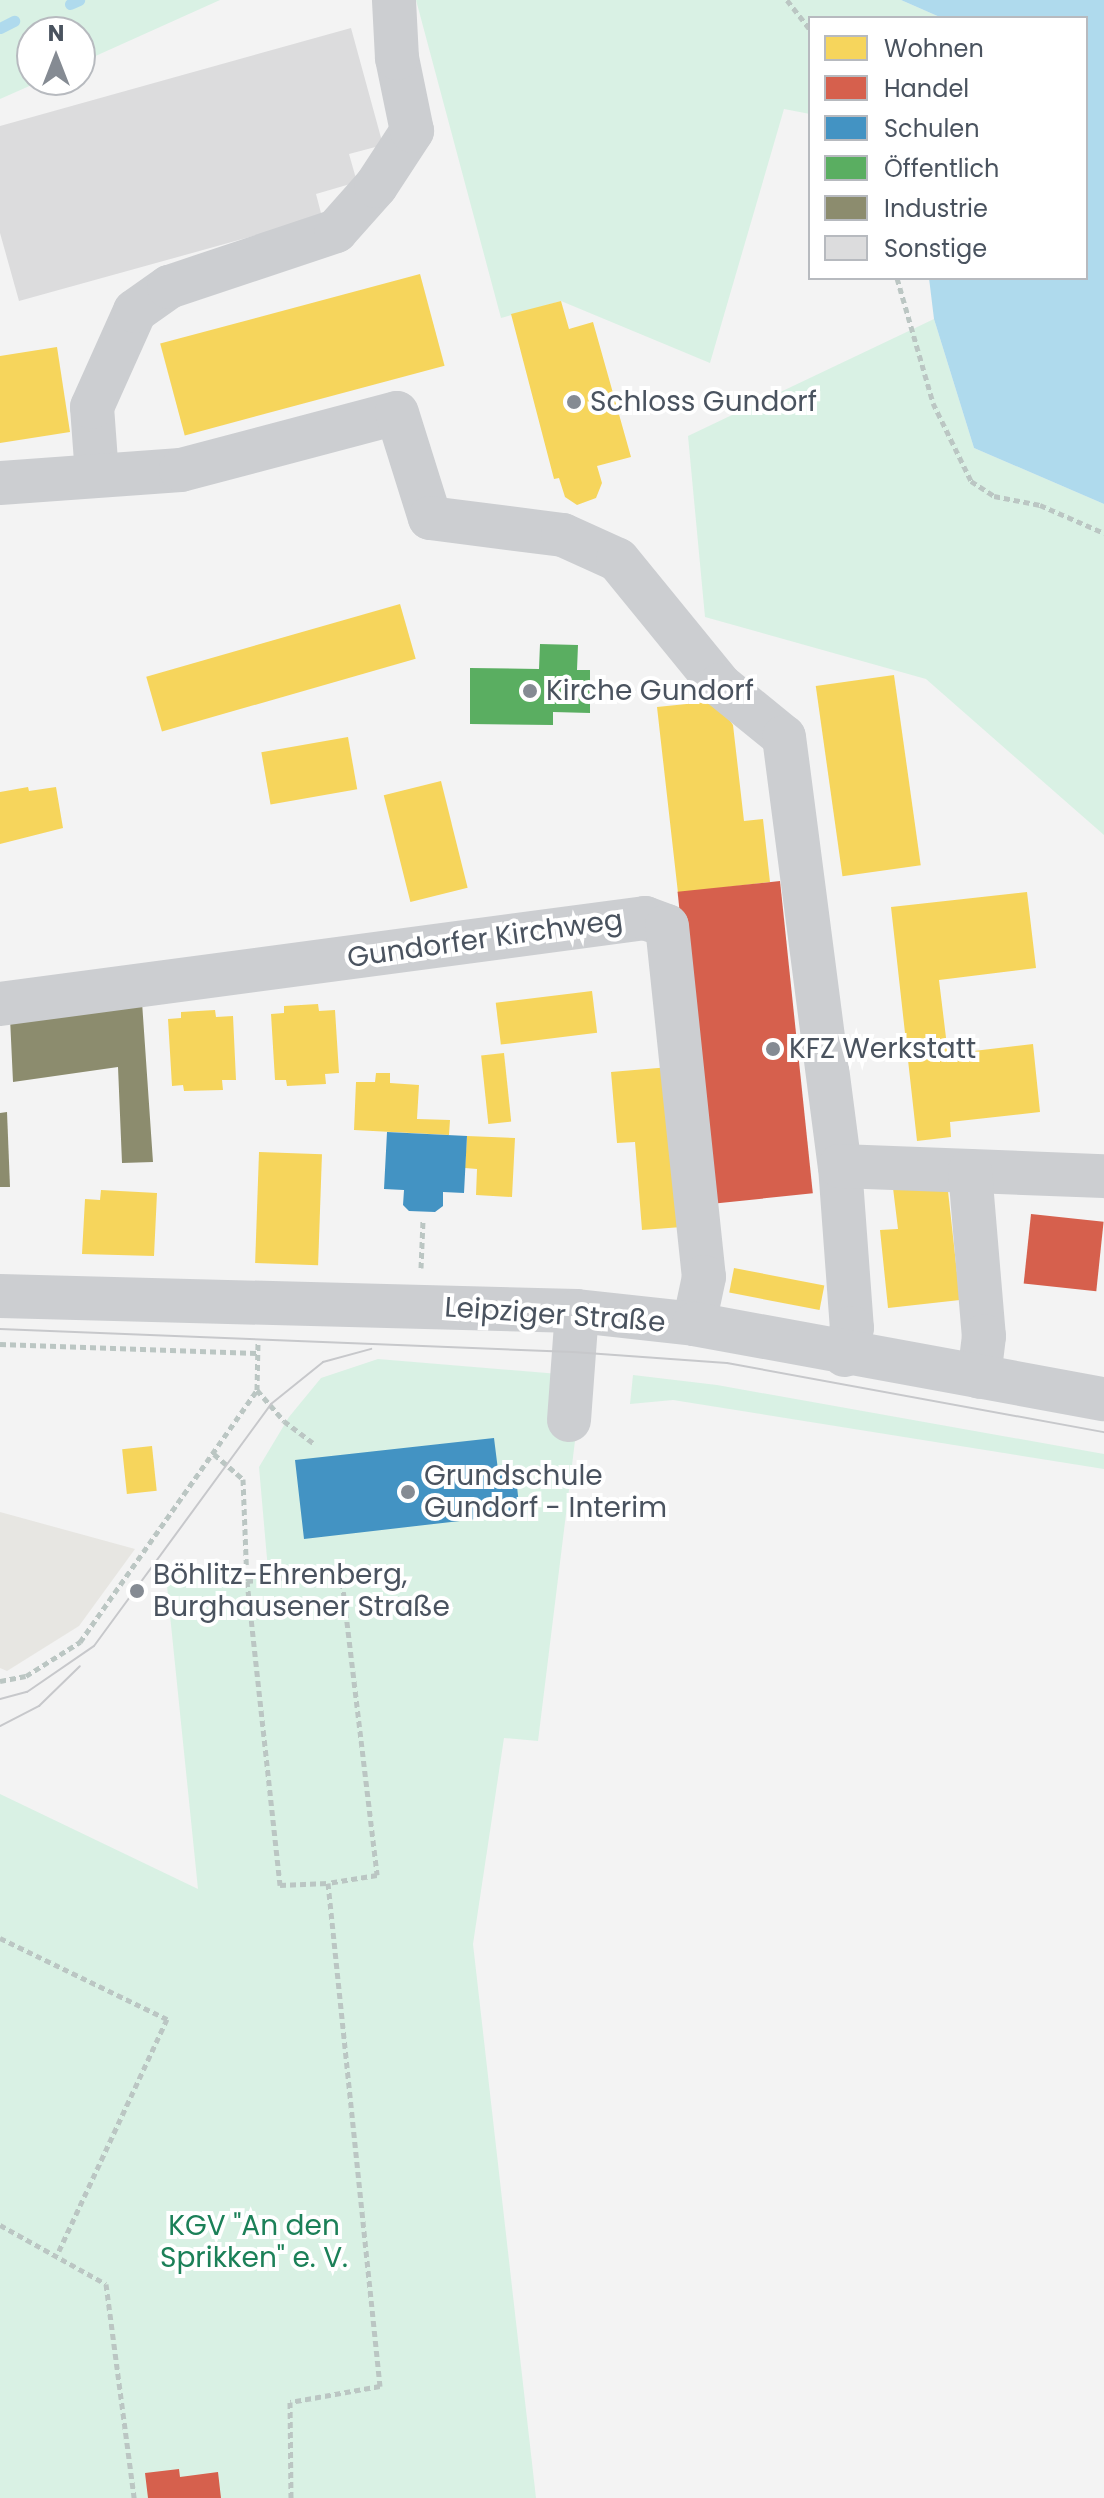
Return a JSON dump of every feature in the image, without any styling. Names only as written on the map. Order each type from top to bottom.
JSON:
[{"type":"street","points":[[97,475],[92,407],[135,311],[169,287],[336,231],[376,186],[412,131],[397,58],[394,0]]},
{"type":"street","points":[[0,483],[181,470],[397,413],[430,518],[563,535],[618,560],[720,685],[784,737],[840,1166],[852,1328],[845,1355]]},
{"type":"street","name":"Gundorfer Kirchweg","points":[[0,1004],[645,918],[667,926],[704,1277],[694,1324]]},
{"type":"street","points":[[840,1166],[1104,1176]]},
{"type":"street","points":[[970,1171],[984,1336],[979,1377]]},
{"type":"street","name":"Leipziger Straße","points":[[0,1296],[260,1300],[577,1311],[694,1324],[845,1355],[1104,1399]]},
{"type":"street","points":[[569,1420],[577,1311]]},
{"type":"path","points":[[787,0],[808,26]]},
{"type":"path","points":[[898,280],[933,403],[971,481],[994,496],[1040,505],[1104,533]]},
{"type":"path","points":[[0,1681],[26,1676],[80,1642],[214,1454],[257,1390],[260,1300]]},
{"type":"path","points":[[0,1344],[258,1353]]},
{"type":"path","points":[[257,1390],[284,1421],[315,1444]]},
{"type":"path","points":[[214,1454],[243,1479],[247,1581],[280,1885],[328,1883],[377,1875],[341,1572],[247,1581]]},
{"type":"path","points":[[291,2498],[290,2402],[380,2386],[328,1883]]},
{"type":"path","points":[[0,1938],[167,2019],[58,2253]]},
{"type":"path","points":[[0,2225],[58,2253],[106,2284],[134,2498]]},
{"type":"shaded area","points":[[0,1512],[135,1549],[79,1626],[7,1671],[0,1668]]},
{"type":"green space","points":[[0,0],[220,0],[96,56],[96,16],[16,16],[16,92],[0,99]]},
{"type":"green space","points":[[416,0],[901,0],[937,16],[808,16],[808,114],[784,109],[710,363],[561,301],[501,318]]},
{"type":"green space","points":[[934,319],[974,448],[1104,504],[1104,835],[926,679],[705,617],[688,436]]},
{"type":"green space","name":"KGV \"An den Sprikken\" e. V.","points":[[378,1359],[583,1376],[538,1741],[504,1738],[473,1944],[536,2498],[0,2498],[0,1794],[198,1889],[166,1576],[268,1570],[259,1467],[289,1417],[321,1378]]},
{"type":"green space","points":[[633,1375],[717,1385],[1104,1454],[1104,1469],[673,1400],[630,1404]]},
{"type":"water","points":[[901,0],[1104,0],[1104,504],[974,448],[934,319],[929,280],[1088,280],[1088,16],[937,16]]},
{"type":"building: Wohnen","points":[[420,274],[445,366],[185,435],[160,344]]},
{"type":"building: Wohnen","name":"Schloss Gundorf","points":[[561,301],[569,329],[593,322],[631,457],[597,466],[602,483],[596,498],[577,505],[565,497],[559,478],[554,479],[511,314]]},
{"type":"building: Wohnen","points":[[57,347],[70,432],[0,443],[0,356]]},
{"type":"building: Wohnen","points":[[400,604],[416,659],[162,732],[146,677]]},
{"type":"building: Wohnen","points":[[894,675],[921,865],[842,876],[816,686]]},
{"type":"building: Wohnen","points":[[716,701],[733,725],[744,821],[763,819],[770,882],[678,893],[657,707]]},
{"type":"building: Wohnen","points":[[348,737],[357,789],[271,804],[261,752]]},
{"type":"building: Wohnen","points":[[441,781],[468,888],[410,902],[384,795]]},
{"type":"building: Wohnen","points":[[28,787],[29,791],[56,787],[63,828],[0,844],[0,792]]},
{"type":"building: Wohnen","points":[[1027,892],[1036,968],[939,980],[948,1054],[1033,1044],[1040,1112],[950,1122],[951,1137],[917,1141],[891,907]]},
{"type":"building: Wohnen","points":[[592,991],[597,1033],[501,1045],[496,1003]]},
{"type":"building: Wohnen","points":[[318,1004],[319,1011],[335,1010],[339,1073],[325,1074],[326,1084],[287,1086],[286,1080],[275,1080],[271,1014],[284,1013],[284,1006]]},
{"type":"building: Wohnen","points":[[215,1010],[216,1017],[233,1016],[236,1080],[222,1080],[223,1090],[184,1091],[183,1085],[172,1086],[168,1019],[181,1018],[181,1012]]},
{"type":"building: Wohnen","points":[[504,1053],[511,1122],[488,1124],[481,1055]]},
{"type":"building: Wohnen","points":[[670,1067],[682,1227],[642,1230],[635,1142],[617,1143],[611,1072]]},
{"type":"building: Wohnen","points":[[376,1073],[390,1073],[390,1083],[419,1085],[417,1119],[450,1120],[449,1135],[354,1130],[356,1082],[375,1082]]},
{"type":"building: Wohnen","points":[[467,1136],[515,1138],[512,1197],[476,1195],[477,1169],[465,1168]]},
{"type":"building: Wohnen","points":[[259,1152],[322,1154],[318,1265],[255,1263]]},
{"type":"building: Wohnen","points":[[947,1182],[960,1300],[888,1308],[880,1230],[898,1229],[893,1188]]},
{"type":"building: Wohnen","points":[[101,1190],[157,1193],[154,1256],[82,1254],[85,1199],[100,1200]]},
{"type":"building: Wohnen","points":[[734,1268],[824,1286],[820,1310],[729,1293]]},
{"type":"building: Wohnen","points":[[152,1446],[157,1491],[127,1494],[122,1449]]},
{"type":"building: Handel","points":[[780,881],[813,1193],[710,1204],[678,892]]},
{"type":"building: Handel","points":[[1031,1214],[1104,1222],[1096,1291],[1024,1284]]},
{"type":"building: Handel","points":[[179,2469],[180,2477],[218,2472],[221,2498],[148,2498],[145,2473]]},
{"type":"building: Schulen","points":[[387,1132],[467,1136],[464,1193],[443,1192],[443,1206],[435,1212],[409,1211],[403,1205],[404,1190],[384,1189]]},
{"type":"building: Schulen","name":"Grundschule Gundorf - Interim","points":[[494,1438],[498,1470],[515,1468],[520,1514],[304,1539],[295,1460]]},
{"type":"building: Öffentlich","name":"Kirche Gundorf","points":[[540,644],[578,645],[577,670],[590,670],[590,713],[553,712],[553,725],[470,724],[470,668],[539,669]]},
{"type":"building: Industrie","points":[[142,1002],[153,1162],[122,1163],[118,1067],[13,1082],[10,1018]]},
{"type":"building: Industrie","points":[[7,1112],[10,1187],[0,1187],[0,1113]]},
{"type":"building: Sonstige","points":[[351,28],[383,145],[349,154],[357,182],[316,194],[322,217],[19,301],[0,233],[0,126]]},
{"type":"waterway","points":[[70,4],[79,0]]},
{"type":"waterway","points":[[0,28],[14,21]]},
{"type":"tram line","points":[[0,1329],[573,1352],[727,1363],[1104,1432]]},
{"type":"tram line","points":[[0,1699],[27,1692],[94,1646],[271,1404],[323,1362],[371,1349]]},
{"type":"tram line","points":[[0,1726],[39,1706],[80,1666]]},
{"type":"place","name":"Schloss Gundorf","points":[[574,402]]},
{"type":"place","name":"Kirche Gundorf","points":[[530,691]]},
{"type":"place","name":"KFZ Werkstatt","points":[[773,1049]]},
{"type":"place","name":"Grundschule Gundorf - Interim","points":[[408,1492]]},
{"type":"place","name":"Böhlitz-Ehrenberg, Burghausener Straße","points":[[137,1591]]}]
